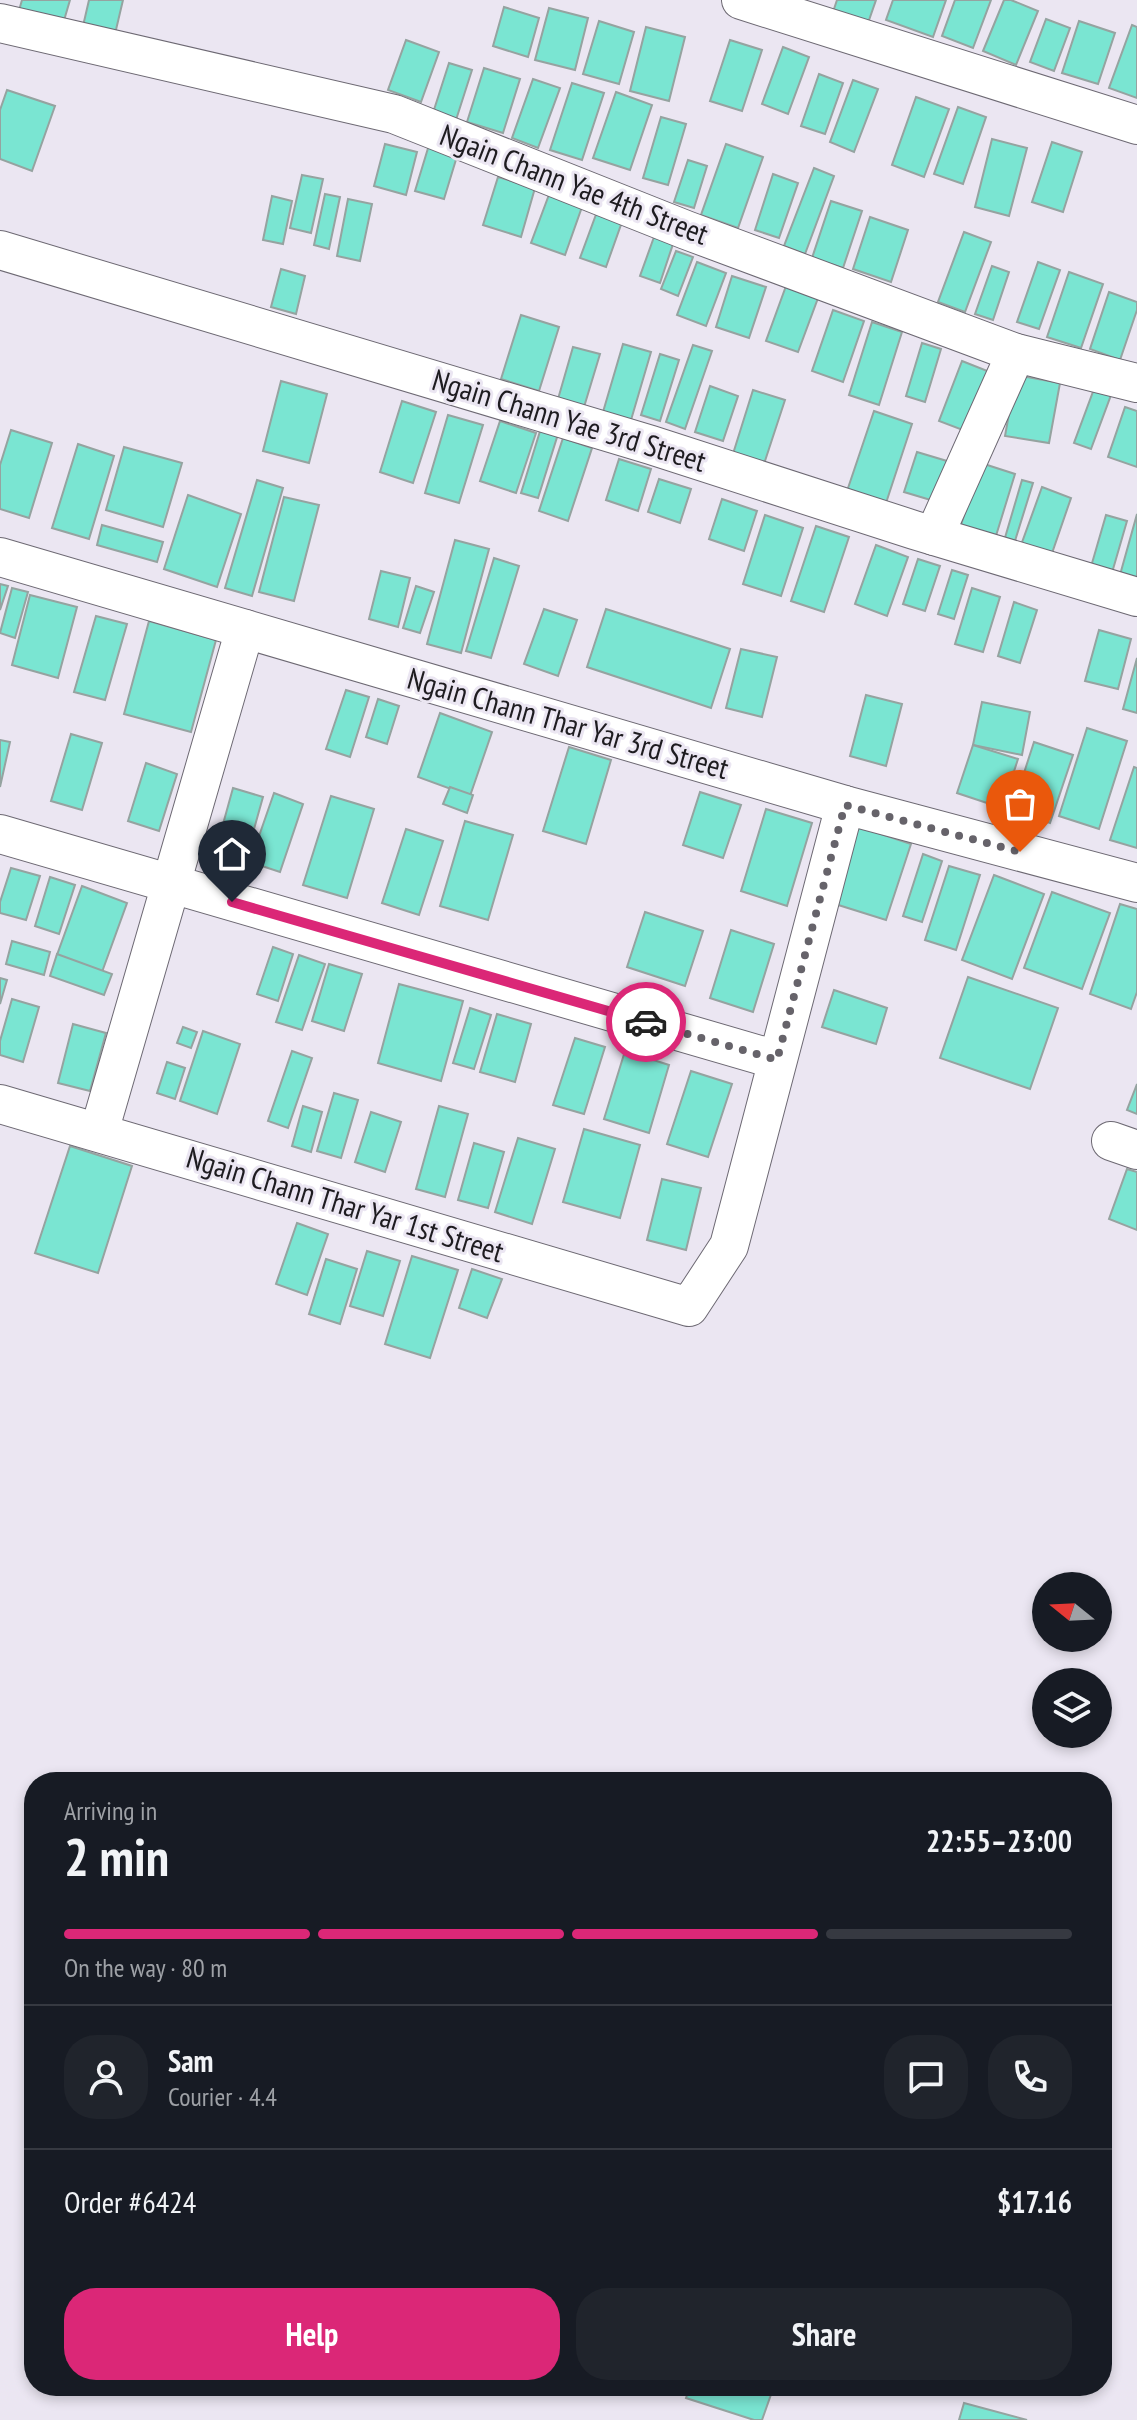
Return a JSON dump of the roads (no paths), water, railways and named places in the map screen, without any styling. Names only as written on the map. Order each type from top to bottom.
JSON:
[{"type":"street","points":[[741,0],[1137,125]]},
{"type":"street","name":"Ngain Chann Yae 4th Street","points":[[0,23],[394,114],[686,230],[1016,353],[1137,383]]},
{"type":"street","name":"Ngain Chann Yae 3rd Street","points":[[0,250],[651,445],[1137,597]]},
{"type":"street","points":[[934,536],[1016,353]]},
{"type":"street","name":"Ngain Chann Thar Yar 3rd Street","points":[[0,557],[845,805],[1137,883]]},
{"type":"street","points":[[99,1132],[245,629]]},
{"type":"street","points":[[0,834],[777,1060],[845,805]]},
{"type":"street","name":"Ngain Chann Thar Yar 1st Street","points":[[0,1104],[689,1307],[729,1246],[777,1060]]}]
